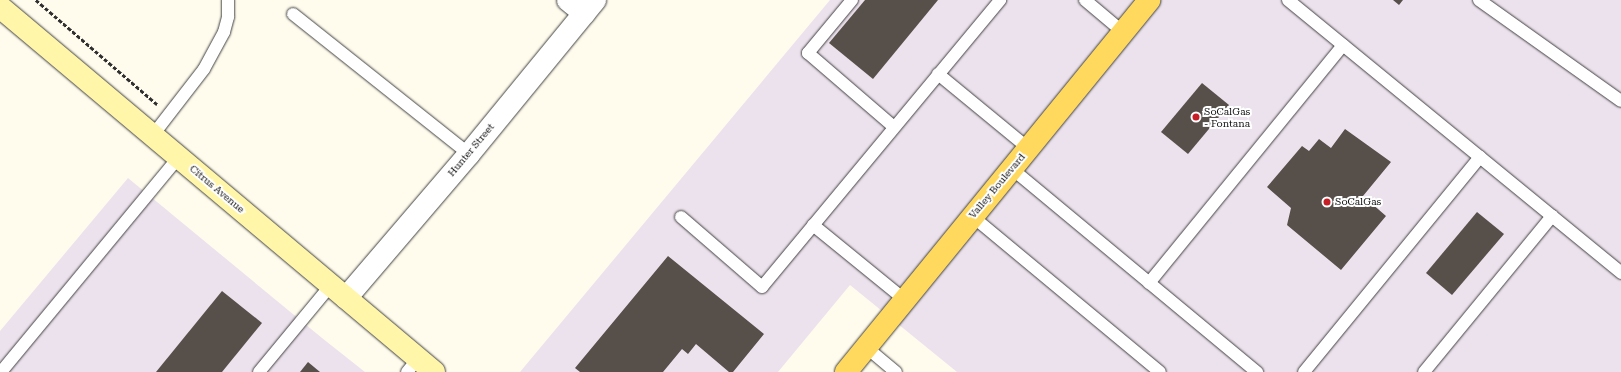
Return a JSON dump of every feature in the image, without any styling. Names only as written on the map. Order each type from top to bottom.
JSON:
[{"type":"main road","name":"Valley Boulevard","points":[[846,372],[1149,0]]},
{"type":"main road","name":"Citrus Avenue","points":[[0,7],[339,292],[420,368]]},
{"type":"street","name":"Hunter Street","points":[[339,292],[469,154],[582,4]]},
{"type":"lane","points":[[153,135],[204,69],[224,32],[228,16],[228,0]]},
{"type":"lane","points":[[852,0],[808,53],[894,127]]},
{"type":"lane","points":[[681,217],[762,287],[1000,0]]},
{"type":"lane","points":[[1084,0],[1123,32]]},
{"type":"lane","points":[[1288,0],[1621,273]]},
{"type":"lane","points":[[1479,0],[1621,101]]},
{"type":"lane","points":[[293,14],[469,154]]},
{"type":"lane","points":[[1149,283],[1343,45]]},
{"type":"lane","points":[[938,74],[1028,148]]},
{"type":"lane","points":[[1,372],[179,157]]},
{"type":"lane","points":[[1304,372],[1480,157]]},
{"type":"lane","points":[[1011,168],[1256,372]]},
{"type":"lane","points":[[972,216],[1160,372]]},
{"type":"lane","points":[[1424,372],[1552,216]]},
{"type":"lane","points":[[813,225],[904,300]]},
{"type":"lane","points":[[259,372],[339,292]]},
{"type":"lane","points":[[866,347],[896,372]]},
{"type":"path","points":[[36,0],[169,114]]},
{"type":"shaded area","points":[[830,0],[1621,0],[1621,372],[957,372],[850,285],[778,372],[520,372]]},
{"type":"shaded area","points":[[128,178],[365,372],[0,372],[0,331]]},
{"type":"building","points":[[865,0],[938,0],[873,79],[829,43]]},
{"type":"building","points":[[1393,0],[1403,0],[1399,5]]},
{"type":"building","points":[[1202,83],[1229,105],[1188,154],[1161,132]]},
{"type":"building","name":"SoCalGas","points":[[1345,129],[1391,162],[1363,196],[1386,216],[1341,270],[1287,225],[1291,208],[1267,187],[1302,146],[1309,151],[1319,139],[1331,148]]},
{"type":"building","points":[[1477,212],[1504,234],[1452,295],[1426,273]]},
{"type":"building","points":[[668,256],[764,334],[733,372],[729,372],[696,344],[688,354],[682,349],[663,372],[580,372],[575,368]]},
{"type":"building","points":[[222,291],[262,323],[222,372],[156,372]]},
{"type":"building","points":[[308,362],[320,372],[300,372]]},
{"type":"place","name":"SoCalGas - Fontana","points":[[1196,117]]},
{"type":"place","name":"SoCalGas","points":[[1327,202]]}]
